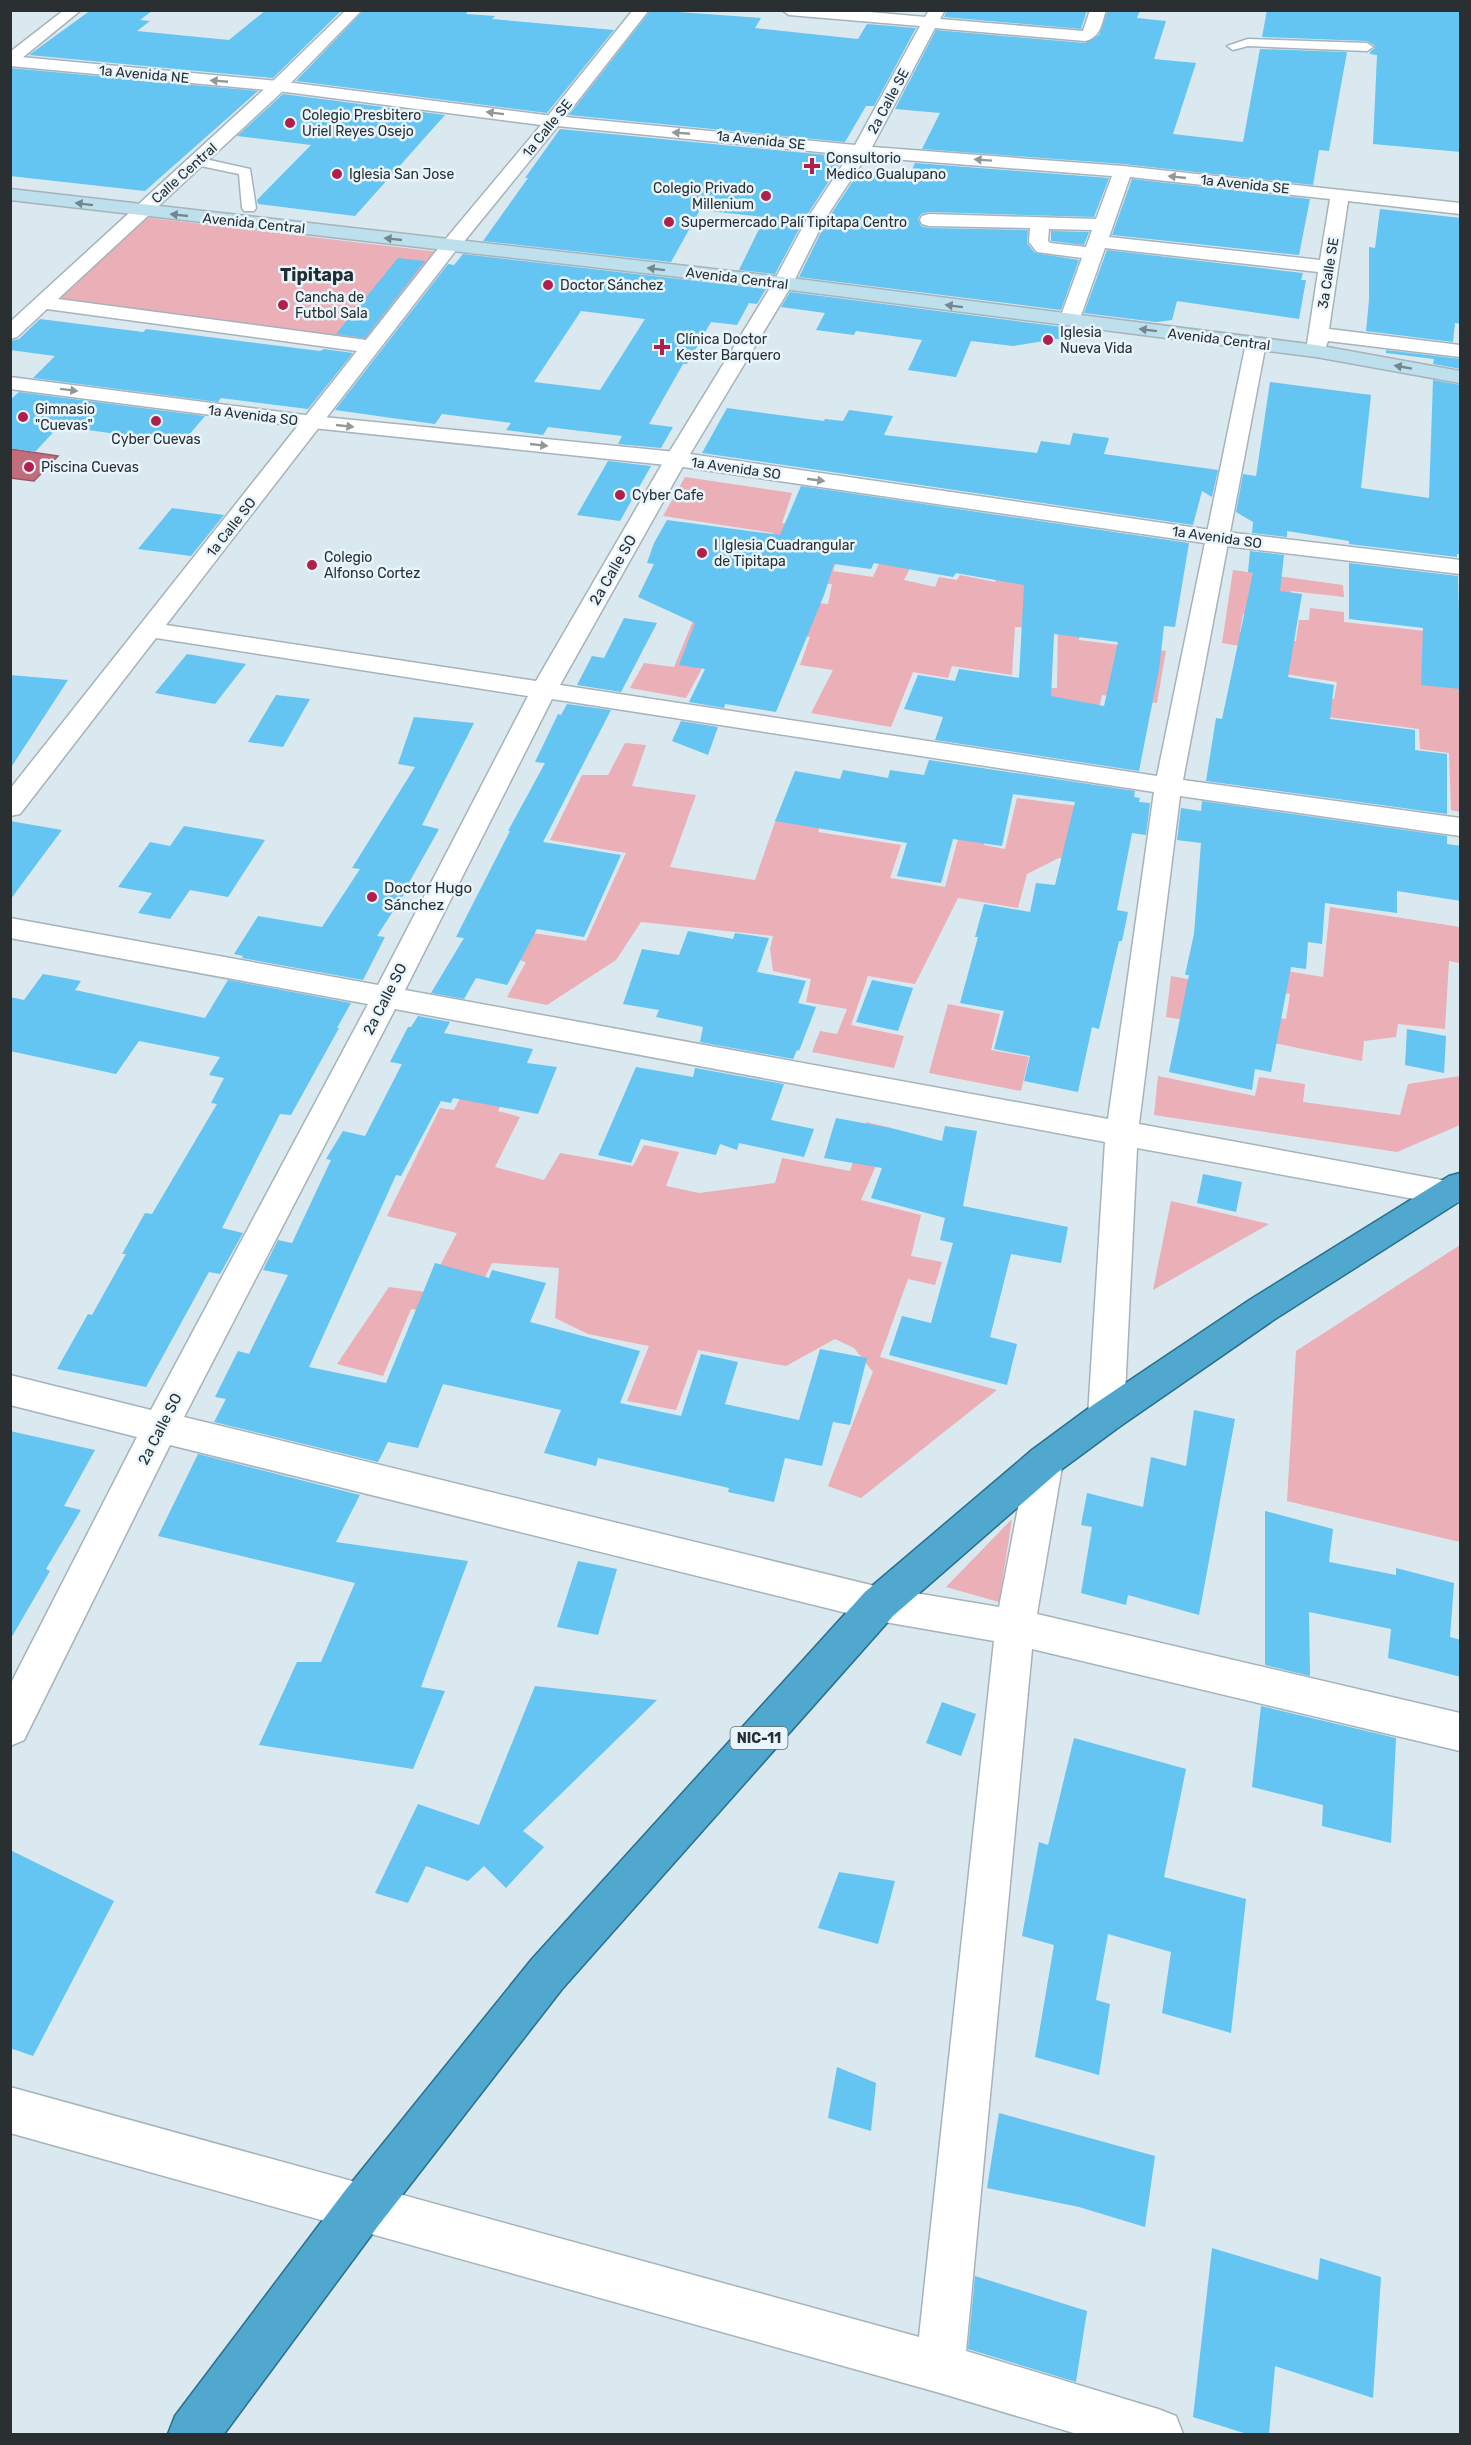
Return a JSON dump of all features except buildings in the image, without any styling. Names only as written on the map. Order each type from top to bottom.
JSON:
[{"type":"highway","name":"NIC-11","points":[[193,2434],[361,2209],[547,1974],[879,1604],[1045,1461],[1106,1416],[1263,1308],[1454,1189]]},
{"type":"main road","name":"Avenida Central","points":[[10,194],[783,283],[1256,343],[1317,343],[1456,376]]},
{"type":"street","points":[[10,61],[74,10]]},
{"type":"street","name":"Calle Central","points":[[10,333],[278,86],[355,10]]},
{"type":"street","name":"1a Calle SE","points":[[451,245],[642,10]]},
{"type":"street","points":[[789,10],[933,17],[1085,36],[1091,33],[1098,10]]},
{"type":"street","name":"2a Calle SE","points":[[783,283],[816,219],[861,151],[933,17]]},
{"type":"street","name":"1a Avenida NE","points":[[10,61],[278,86]]},
{"type":"street","name":"1a Avenida SE","points":[[278,86],[553,121],[861,151],[1123,171],[1461,208]]},
{"type":"street","points":[[1069,321],[1123,171]]},
{"type":"street","name":"3a Calle SE","points":[[1317,343],[1340,194]]},
{"type":"street","points":[[929,220],[1040,223],[1098,240],[1329,267]]},
{"type":"street","points":[[1040,223],[1038,242],[1044,248],[1098,240]]},
{"type":"street","name":"1a Calle SO","points":[[10,808],[451,245]]},
{"type":"street","name":"2a Calle SO","points":[[10,1727],[159,1428],[386,998],[544,690],[676,459],[783,283]]},
{"type":"street","points":[[43,303],[372,347]]},
{"type":"street","points":[[1106,1416],[1122,1131],[1168,786],[1256,343]]},
{"type":"street","points":[[1317,343],[1460,350],[1456,376]]},
{"type":"street","name":"1a Avenida SO","points":[[10,383],[313,422],[676,459],[1218,538],[1461,567]]},
{"type":"street","points":[[150,630],[1168,786],[1461,828]]},
{"type":"street","points":[[10,928],[386,998],[1454,1189]]},
{"type":"street","points":[[10,1390],[879,1604],[1015,1627],[1461,1731]]},
{"type":"street","points":[[940,2368],[1015,1627],[1045,1461]]},
{"type":"street","points":[[10,2110],[940,2368],[1158,2434]]},
{"type":"lane","points":[[1233,46],[1248,42],[1269,42],[1367,47]]},
{"type":"lane","points":[[196,161],[245,172],[249,207]]},
{"type":"shaded area","points":[[143,217],[439,252],[366,343],[53,303]]},
{"type":"shaded area","name":"Piscina Cuevas","points":[[11,449],[58,456],[34,481],[11,478]]},
{"type":"shaded area","points":[[685,477],[792,493],[782,523],[804,526],[777,599],[828,604],[832,584],[813,583],[855,509],[833,571],[873,577],[889,542],[921,547],[904,580],[935,587],[939,577],[957,580],[960,575],[995,582],[998,577],[1032,582],[1082,618],[1079,640],[1166,651],[1157,703],[1102,695],[1097,718],[1061,731],[1047,688],[1057,688],[1058,630],[1015,627],[1012,675],[952,666],[948,678],[913,672],[891,727],[811,713],[833,670],[800,665],[810,637],[725,626],[686,698],[630,688],[644,663],[674,667],[699,606],[737,590],[773,533],[663,516]]},
{"type":"shaded area","points":[[1233,570],[1343,585],[1344,597],[1291,591],[1290,621],[1243,614],[1240,632],[1296,641],[1299,620],[1309,620],[1310,608],[1344,612],[1344,622],[1460,635],[1460,812],[1451,810],[1449,753],[1420,749],[1419,729],[1328,717],[1298,694],[1334,699],[1337,682],[1265,671],[1268,651],[1222,643]]},
{"type":"shaded area","points":[[625,743],[646,745],[632,786],[696,795],[670,867],[755,880],[776,819],[820,826],[818,832],[901,845],[890,878],[945,887],[964,817],[990,821],[984,845],[1005,849],[1017,798],[1078,806],[1068,859],[1059,858],[1027,874],[1018,908],[958,898],[915,984],[868,976],[851,1025],[904,1036],[894,1068],[812,1052],[820,1031],[837,1034],[847,1009],[806,1002],[811,979],[773,971],[770,949],[773,936],[641,922],[616,960],[547,1005],[507,997],[526,962],[512,958],[527,932],[586,941],[626,853],[550,840],[582,775],[608,775]]},
{"type":"shaded area","points":[[1330,907],[1460,927],[1460,963],[1449,961],[1445,1029],[1398,1024],[1396,1037],[1364,1041],[1362,1061],[1249,1038],[1254,1013],[1286,1019],[1290,994],[1261,989],[1263,967],[1323,977]]},
{"type":"shaded area","points":[[1171,976],[1198,981],[1192,1021],[1166,1017]]},
{"type":"shaded area","points":[[948,1004],[1000,1014],[991,1050],[1029,1057],[1021,1091],[929,1073]]},
{"type":"shaded area","points":[[1158,1076],[1255,1096],[1259,1077],[1305,1084],[1303,1102],[1400,1115],[1408,1084],[1460,1076],[1460,1125],[1397,1152],[1154,1115]]},
{"type":"shaded area","points":[[469,1081],[508,1089],[498,1111],[520,1117],[495,1167],[544,1180],[560,1153],[633,1166],[644,1145],[679,1152],[666,1186],[699,1193],[775,1183],[782,1158],[850,1171],[866,1122],[892,1128],[861,1200],[921,1215],[911,1256],[942,1262],[935,1285],[908,1279],[880,1357],[997,1390],[861,1498],[828,1486],[873,1372],[854,1348],[835,1339],[786,1366],[698,1350],[676,1410],[627,1401],[649,1346],[588,1334],[555,1318],[559,1268],[492,1263],[465,1317],[411,1309],[383,1376],[337,1364],[389,1287],[426,1292],[457,1233],[387,1216],[440,1108],[454,1110]]},
{"type":"shaded area","points":[[1171,1201],[1269,1224],[1153,1290]]},
{"type":"shaded area","points":[[1460,1245],[1460,1542],[1287,1501],[1296,1351]]},
{"type":"shaded area","points":[[1012,1519],[999,1602],[946,1587]]},
{"type":"place","name":"Colegio Presbitero Uriel Reyes Osejo","points":[[290,123]]},
{"type":"place","name":"Consultorio Medico Gualupano","points":[[812,166]]},
{"type":"place","name":"Iglesia San Jose","points":[[337,174]]},
{"type":"place","name":"Colegio Privado Millenium","points":[[766,196]]},
{"type":"place","name":"Supermercado Palí Tipitapa Centro","points":[[669,222]]},
{"type":"place","name":"Doctor Sánchez","points":[[548,285]]},
{"type":"place","name":"Cancha de Futbol Sala","points":[[283,305]]},
{"type":"place","name":"Iglesia Nueva Vida","points":[[1048,340]]},
{"type":"place","name":"Clínica Doctor Kester Barquero","points":[[662,347]]},
{"type":"place","name":"Gimnasio \"Cuevas\"","points":[[23,417]]},
{"type":"place","name":"Cyber Cuevas","points":[[156,421]]},
{"type":"place","name":"Piscina Cuevas","points":[[29,467]]},
{"type":"place","name":"Cyber Cafe","points":[[620,495]]},
{"type":"place","name":"I Iglesia Cuadrangular de Tipitapa","points":[[702,553]]},
{"type":"place","name":"Colegio Alfonso Cortez","points":[[312,565]]},
{"type":"place","name":"Doctor Hugo Sánchez","points":[[372,897]]},
{"type":"district","name":"Tipitapa","points":[[317,275]]}]
